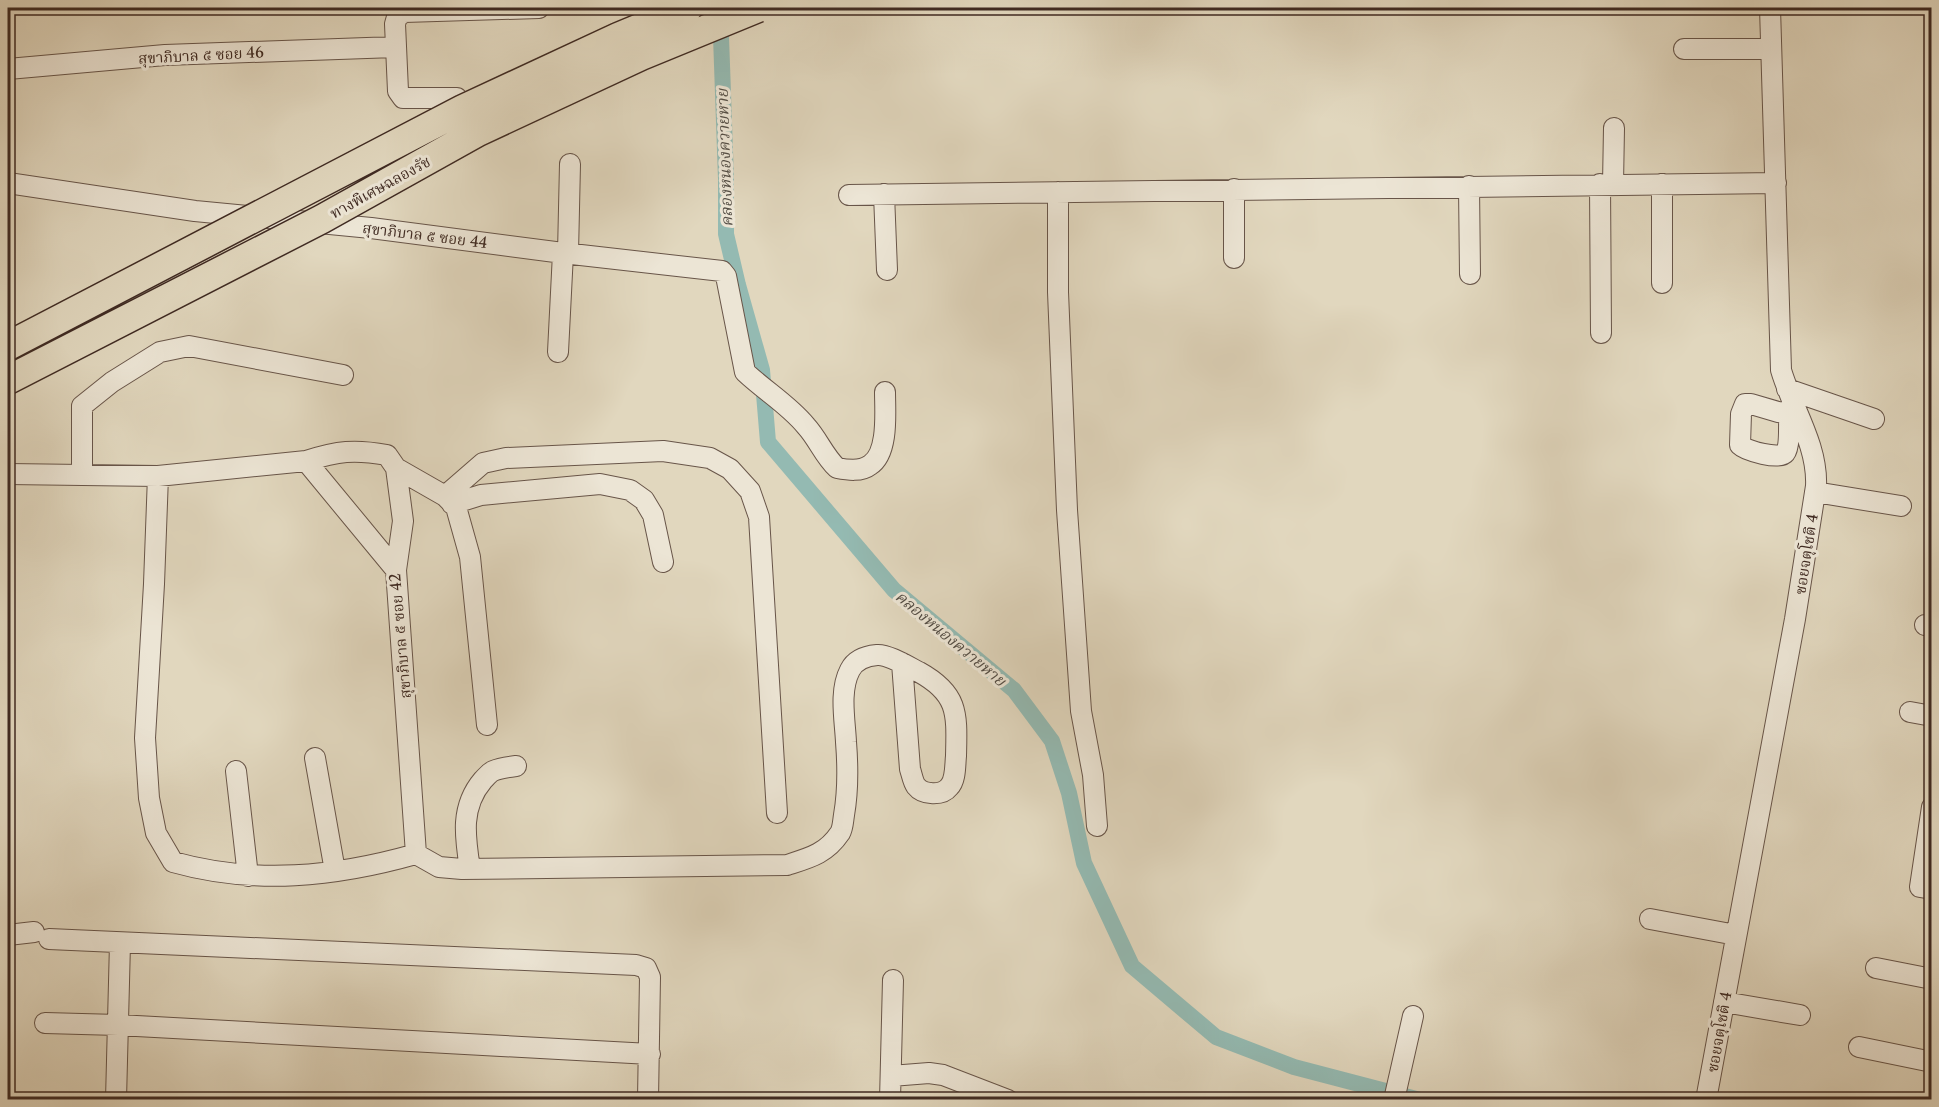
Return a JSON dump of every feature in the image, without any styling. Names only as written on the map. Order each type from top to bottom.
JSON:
[{"type":"highway","name":"ทางพิเศษฉลองรัช","points":[[8,346],[463,109],[618,37],[688,8]]},
{"type":"highway","name":"ทางพิเศษฉลองรัช","points":[[8,380],[322,219],[478,132],[641,56],[758,8]]},
{"type":"street","points":[[457,98],[403,98],[398,91],[395,47],[397,17],[404,12],[539,8]]},
{"type":"street","name":"ซอยจตุโชติ 4","points":[[1706,1100],[1796,619],[1817,469],[1814,457],[1793,414],[1781,370],[1770,8]]},
{"type":"street","name":"สุขาภิบาล ๕ ซอย 46","points":[[8,69],[165,55],[395,47]]},
{"type":"street","points":[[1684,49],[1771,49]]},
{"type":"street","points":[[1601,333],[1606,184],[1614,128]]},
{"type":"street","points":[[558,352],[570,164]]},
{"type":"street","name":"สุขาภิบาล ๕ ซอย 44","points":[[8,183],[195,210],[371,228],[722,271],[726,276],[745,372],[784,404],[807,427],[831,463],[837,468],[853,470],[870,466],[878,457],[885,436],[885,392]]},
{"type":"street","points":[[849,195],[1776,183]]},
{"type":"street","points":[[1662,184],[1662,283]]},
{"type":"street","points":[[1469,186],[1470,274]]},
{"type":"street","points":[[1234,189],[1234,258]]},
{"type":"street","points":[[1058,192],[1058,292],[1067,510],[1080,700],[1092,766],[1097,826]]},
{"type":"street","points":[[884,194],[887,270]]},
{"type":"street","points":[[82,476],[82,406],[112,382],[160,352],[189,346],[343,375]]},
{"type":"street","points":[[1787,389],[1874,419]]},
{"type":"street","points":[[8,474],[158,476],[306,460],[333,453],[364,450],[387,455],[396,468],[449,500],[456,507],[470,557],[487,725]]},
{"type":"street","points":[[449,500],[483,463],[506,458],[663,451],[710,458],[730,469],[750,490],[759,517],[777,813]]},
{"type":"street","name":"สุขาภิบาล ๕ ซอย 42","points":[[306,460],[396,570],[416,854]]},
{"type":"street","points":[[396,468],[404,521],[396,570]]},
{"type":"street","points":[[158,476],[145,738],[149,798],[156,833],[173,862],[195,869],[248,876],[312,875],[386,862],[416,854],[439,867],[470,869],[787,865],[819,855],[841,832],[847,798],[844,694],[850,670],[858,660],[878,655],[902,663],[932,680],[946,693],[954,707],[957,725],[954,777],[949,788],[939,793],[927,793],[914,784],[910,769],[902,663]]},
{"type":"street","points":[[449,500],[600,483],[630,490],[644,500],[653,515],[663,562]]},
{"type":"street","points":[[1815,492],[1901,506]]},
{"type":"street","points":[[1910,712],[1932,716]]},
{"type":"street","points":[[315,758],[335,872]]},
{"type":"street","points":[[470,869],[465,837],[465,819],[470,802],[479,785],[491,771],[516,766]]},
{"type":"street","points":[[236,771],[248,876]]},
{"type":"street","points":[[1932,807],[1920,886],[1932,889]]},
{"type":"street","points":[[1650,919],[1736,935]]},
{"type":"street","points":[[8,935],[120,943],[636,965],[645,968],[650,977],[648,1100]]},
{"type":"street","points":[[116,1100],[120,943]]},
{"type":"street","points":[[1876,968],[1932,980]]},
{"type":"street","points":[[890,1100],[893,980]]},
{"type":"street","points":[[1724,1002],[1800,1015]]},
{"type":"street","points":[[1394,1098],[1413,1016]]},
{"type":"street","points":[[45,1023],[650,1054]]},
{"type":"street","points":[[1859,1047],[1932,1062]]},
{"type":"street","points":[[891,1076],[929,1073],[944,1075],[1008,1100]]},
{"type":"waterway","name":"คลองหนองควายหาย","points":[[720,8],[726,234],[762,370],[768,442],[894,590],[1014,690],[1052,741],[1069,793],[1084,863],[1132,966],[1216,1037],[1294,1067],[1420,1100]]}]
